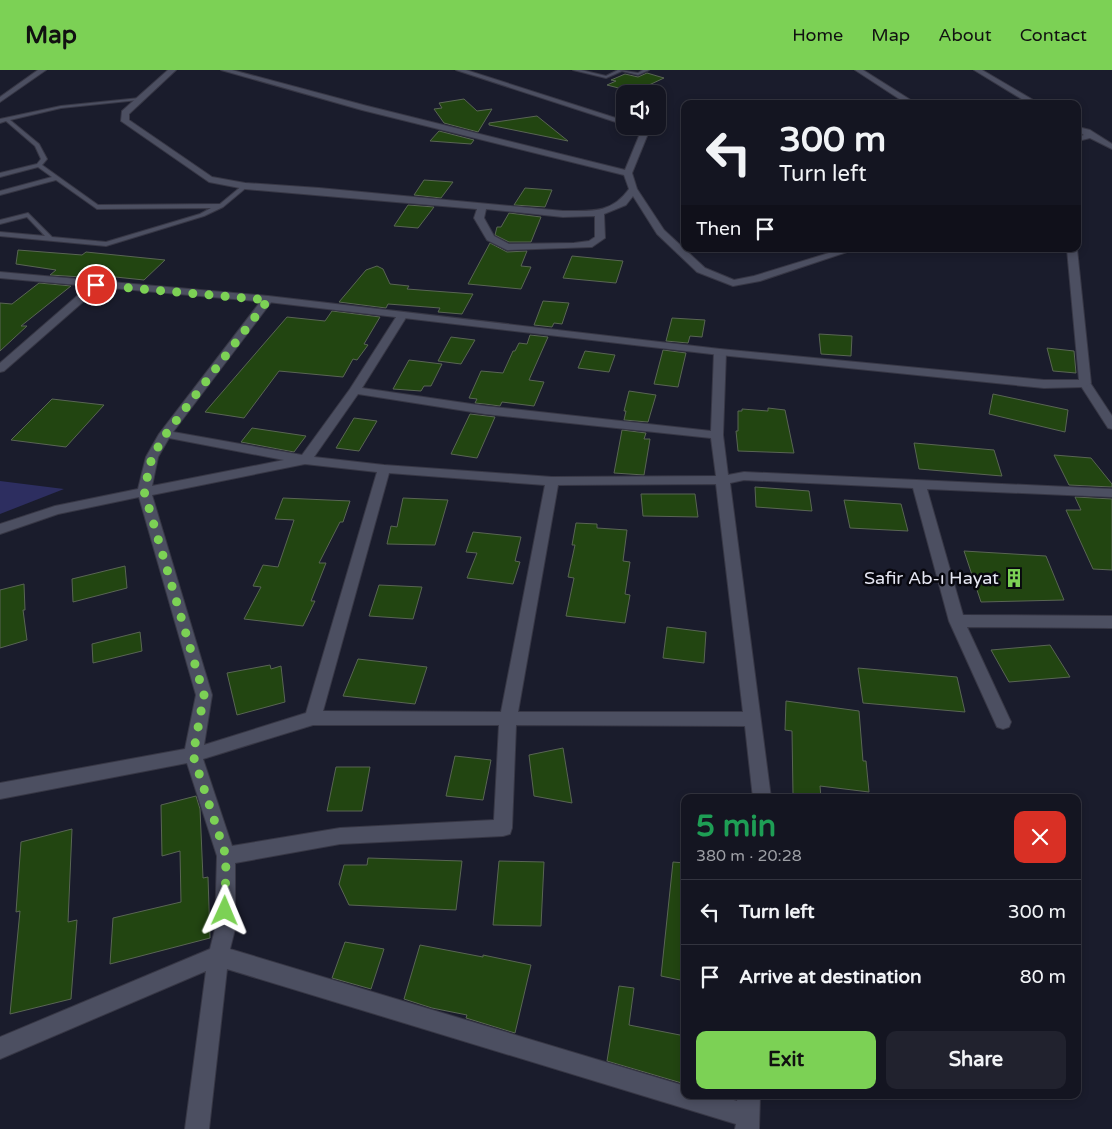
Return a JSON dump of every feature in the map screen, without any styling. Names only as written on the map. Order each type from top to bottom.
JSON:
[{"type":"street","points":[[2,98],[43,70]]},
{"type":"street","points":[[224,70],[365,108],[628,173]]},
{"type":"street","points":[[459,70],[616,120]]},
{"type":"street","points":[[858,70],[907,100]]},
{"type":"street","points":[[965,70],[1014,100]]},
{"type":"street","points":[[977,70],[1029,100]]},
{"type":"street","points":[[170,71],[138,99],[126,113],[126,121],[209,179],[245,186],[320,191],[482,208],[563,214],[599,212],[623,203],[633,189]]},
{"type":"street","points":[[1081,130],[1112,147]]},
{"type":"street","points":[[1081,139],[1087,138],[1088,134]]},
{"type":"street","points":[[642,135],[628,173],[633,189],[660,232],[681,251]]},
{"type":"street","points":[[482,208],[479,218],[490,238],[507,247],[557,247],[592,244],[600,238],[599,212]]},
{"type":"street","points":[[682,252],[701,270],[733,283],[756,279],[842,252]]},
{"type":"street","points":[[1072,252],[1085,383],[1112,425]]},
{"type":"street","points":[[0,275],[268,300],[720,352],[1044,384],[1085,383]]},
{"type":"street","points":[[0,369],[96,285]]},
{"type":"street","points":[[198,1129],[218,956],[224,929],[226,856],[193,755],[204,695],[144,491],[152,457],[166,434],[268,300]]},
{"type":"street","points":[[0,529],[55,510],[306,460],[355,390],[402,316]]},
{"type":"street","points":[[720,352],[717,435],[762,794]]},
{"type":"street","points":[[355,390],[485,410],[717,435]]},
{"type":"street","points":[[166,434],[306,460],[384,469],[552,481],[722,480],[744,476],[1112,493]]},
{"type":"street","points":[[313,718],[384,469]]},
{"type":"street","points":[[226,856],[340,836],[503,828],[508,718],[552,481]]},
{"type":"street","points":[[920,484],[957,621],[1003,722]]},
{"type":"street","points":[[957,621],[1112,622]]},
{"type":"street","points":[[0,791],[193,755],[313,718],[753,719]]},
{"type":"street","points":[[0,1048],[218,956],[681,1093]]},
{"type":"street","points":[[701,1099],[748,1113]]},
{"type":"lane","points":[[575,70],[606,77],[622,70],[638,74],[646,70]]},
{"type":"lane","points":[[3,120],[60,108],[138,99]]},
{"type":"lane","points":[[0,175],[39,165],[44,159],[37,145],[3,120]]},
{"type":"lane","points":[[39,165],[97,207],[221,206]]},
{"type":"lane","points":[[0,193],[56,178]]},
{"type":"lane","points":[[0,234],[106,244],[202,215],[221,206],[245,186]]},
{"type":"lane","points":[[0,222],[28,215],[50,238]]},
{"type":"shaded area","points":[[0,481],[64,489],[0,514]]},
{"type":"building","points":[[647,73],[664,78],[649,85],[616,85],[616,87],[607,85],[616,81],[611,80],[625,74],[638,77]]},
{"type":"building","points":[[464,99],[477,111],[492,109],[478,132],[444,123],[434,109],[442,108],[439,103]]},
{"type":"building","points":[[537,116],[568,141],[489,125],[489,123]]},
{"type":"building","points":[[439,131],[474,140],[471,144],[430,141]]},
{"type":"building","points":[[424,180],[453,182],[441,198],[414,195]]},
{"type":"building","points":[[525,188],[552,190],[545,207],[514,205]]},
{"type":"building","points":[[408,205],[434,207],[418,228],[394,226]]},
{"type":"building","points":[[509,213],[541,217],[531,242],[509,242],[495,235],[497,227],[501,227]]},
{"type":"building","points":[[490,243],[507,252],[527,251],[521,266],[531,267],[521,289],[468,284]]},
{"type":"building","points":[[18,250],[82,255],[86,252],[165,260],[144,280],[87,274],[82,277],[50,275],[56,270],[16,264]]},
{"type":"building","points":[[572,256],[623,261],[616,283],[563,278]]},
{"type":"building","points":[[377,266],[383,269],[390,284],[409,286],[407,289],[473,294],[462,314],[438,312],[440,308],[388,304],[386,308],[339,302],[366,270]]},
{"type":"building","points":[[39,283],[71,286],[21,326],[27,326],[0,351],[0,303],[12,304]]},
{"type":"building","points":[[543,301],[569,303],[562,324],[554,323],[552,327],[534,325]]},
{"type":"building","points":[[332,311],[380,317],[364,344],[368,345],[357,360],[353,359],[343,377],[279,371],[244,418],[205,412],[287,317],[325,321]]},
{"type":"building","points":[[672,318],[705,320],[702,337],[690,336],[688,343],[666,341]]},
{"type":"building","points":[[819,334],[852,336],[851,356],[821,354]]},
{"type":"building","points":[[530,335],[548,337],[529,380],[544,382],[534,406],[502,402],[500,406],[475,403],[477,399],[469,398],[481,371],[503,373],[513,351],[515,351],[519,343],[527,344]]},
{"type":"building","points":[[451,337],[475,340],[461,364],[438,361]]},
{"type":"building","points":[[1047,348],[1074,351],[1076,373],[1053,371]]},
{"type":"building","points":[[663,350],[686,353],[678,387],[654,384]]},
{"type":"building","points":[[585,351],[615,355],[609,372],[578,368]]},
{"type":"building","points":[[409,360],[442,364],[431,386],[424,386],[421,391],[393,389]]},
{"type":"building","points":[[629,391],[656,395],[648,422],[624,420],[626,411],[624,411]]},
{"type":"building","points":[[993,394],[1068,410],[1065,432],[989,414]]},
{"type":"building","points":[[52,399],[104,405],[66,447],[11,440]]},
{"type":"building","points":[[768,408],[785,410],[794,453],[738,451],[736,431],[738,431],[738,411],[742,411],[742,409],[768,411]]},
{"type":"building","points":[[470,414],[495,417],[477,458],[451,454]]},
{"type":"building","points":[[354,418],[377,421],[359,451],[336,448]]},
{"type":"building","points":[[252,428],[306,436],[294,452],[241,442]]},
{"type":"building","points":[[622,430],[646,433],[644,439],[650,439],[644,475],[614,473]]},
{"type":"building","points":[[914,443],[994,450],[1002,476],[919,469]]},
{"type":"building","points":[[1054,455],[1091,458],[1112,484],[1112,487],[1069,485]]},
{"type":"building","points":[[755,487],[809,491],[812,511],[756,507]]},
{"type":"building","points":[[641,494],[695,494],[698,517],[643,516]]},
{"type":"building","points":[[1075,497],[1112,499],[1112,570],[1093,569],[1066,510],[1081,510]]},
{"type":"building","points":[[283,498],[350,501],[343,522],[340,522],[319,563],[326,563],[311,601],[315,601],[303,626],[244,619],[261,587],[253,586],[263,565],[278,567],[294,520],[275,519]]},
{"type":"building","points":[[403,498],[448,500],[435,545],[387,544],[391,526],[397,527]]},
{"type":"building","points":[[844,500],[901,504],[908,531],[850,528]]},
{"type":"building","points":[[576,523],[597,524],[597,528],[627,530],[623,561],[630,562],[625,594],[630,595],[625,623],[566,616],[574,578],[568,577],[575,545],[572,545]]},
{"type":"building","points":[[473,532],[521,537],[515,561],[520,562],[513,584],[467,578],[477,553],[466,552]]},
{"type":"building","name":"Safir Ab-ı Hayat","points":[[964,551],[1046,556],[1064,600],[981,602]]},
{"type":"building","points":[[125,566],[127,588],[73,602],[72,579]]},
{"type":"building","points":[[24,584],[25,610],[23,610],[27,640],[0,648],[0,590]]},
{"type":"building","points":[[379,585],[422,587],[413,619],[369,616]]},
{"type":"building","points":[[667,627],[706,632],[704,663],[663,658]]},
{"type":"building","points":[[140,632],[142,651],[93,663],[92,644]]},
{"type":"building","points":[[1050,645],[1070,677],[1009,682],[991,650]]},
{"type":"building","points":[[358,659],[427,667],[415,704],[343,696]]},
{"type":"building","points":[[270,665],[271,669],[281,666],[285,702],[237,715],[227,673]]},
{"type":"building","points":[[858,668],[957,677],[965,712],[863,703]]},
{"type":"building","points":[[786,701],[859,711],[863,761],[866,761],[869,792],[820,786],[821,794],[793,794],[792,731],[785,730]]},
{"type":"building","points":[[563,748],[572,803],[534,796],[529,755]]},
{"type":"building","points":[[455,756],[491,760],[483,800],[446,796]]},
{"type":"building","points":[[336,767],[370,767],[362,811],[327,811]]},
{"type":"building","points":[[196,796],[200,809],[203,878],[208,877],[210,938],[110,964],[113,918],[181,902],[180,851],[162,856],[161,805]]},
{"type":"building","points":[[72,829],[68,922],[77,920],[71,999],[10,1014],[20,911],[16,912],[21,842]]},
{"type":"building","points":[[368,858],[462,861],[456,910],[349,905],[339,884],[344,865],[367,865]]},
{"type":"building","points":[[499,861],[544,862],[541,926],[493,925]]},
{"type":"building","points":[[673,862],[681,863],[681,980],[661,976]]},
{"type":"building","points":[[345,942],[384,949],[371,989],[332,978]]},
{"type":"building","points":[[420,945],[531,965],[515,1033],[466,1018],[467,1015],[432,1008],[404,999]]},
{"type":"building","points":[[619,986],[634,988],[629,1025],[681,1035],[681,1083],[607,1061]]},
{"type":"place","name":"Safir Ab-ı Hayat","points":[[1014,578]]},
{"type":"route","points":[[96,285],[268,300],[166,434],[152,457],[144,491],[204,695],[193,755],[226,856],[225,911]]}]
